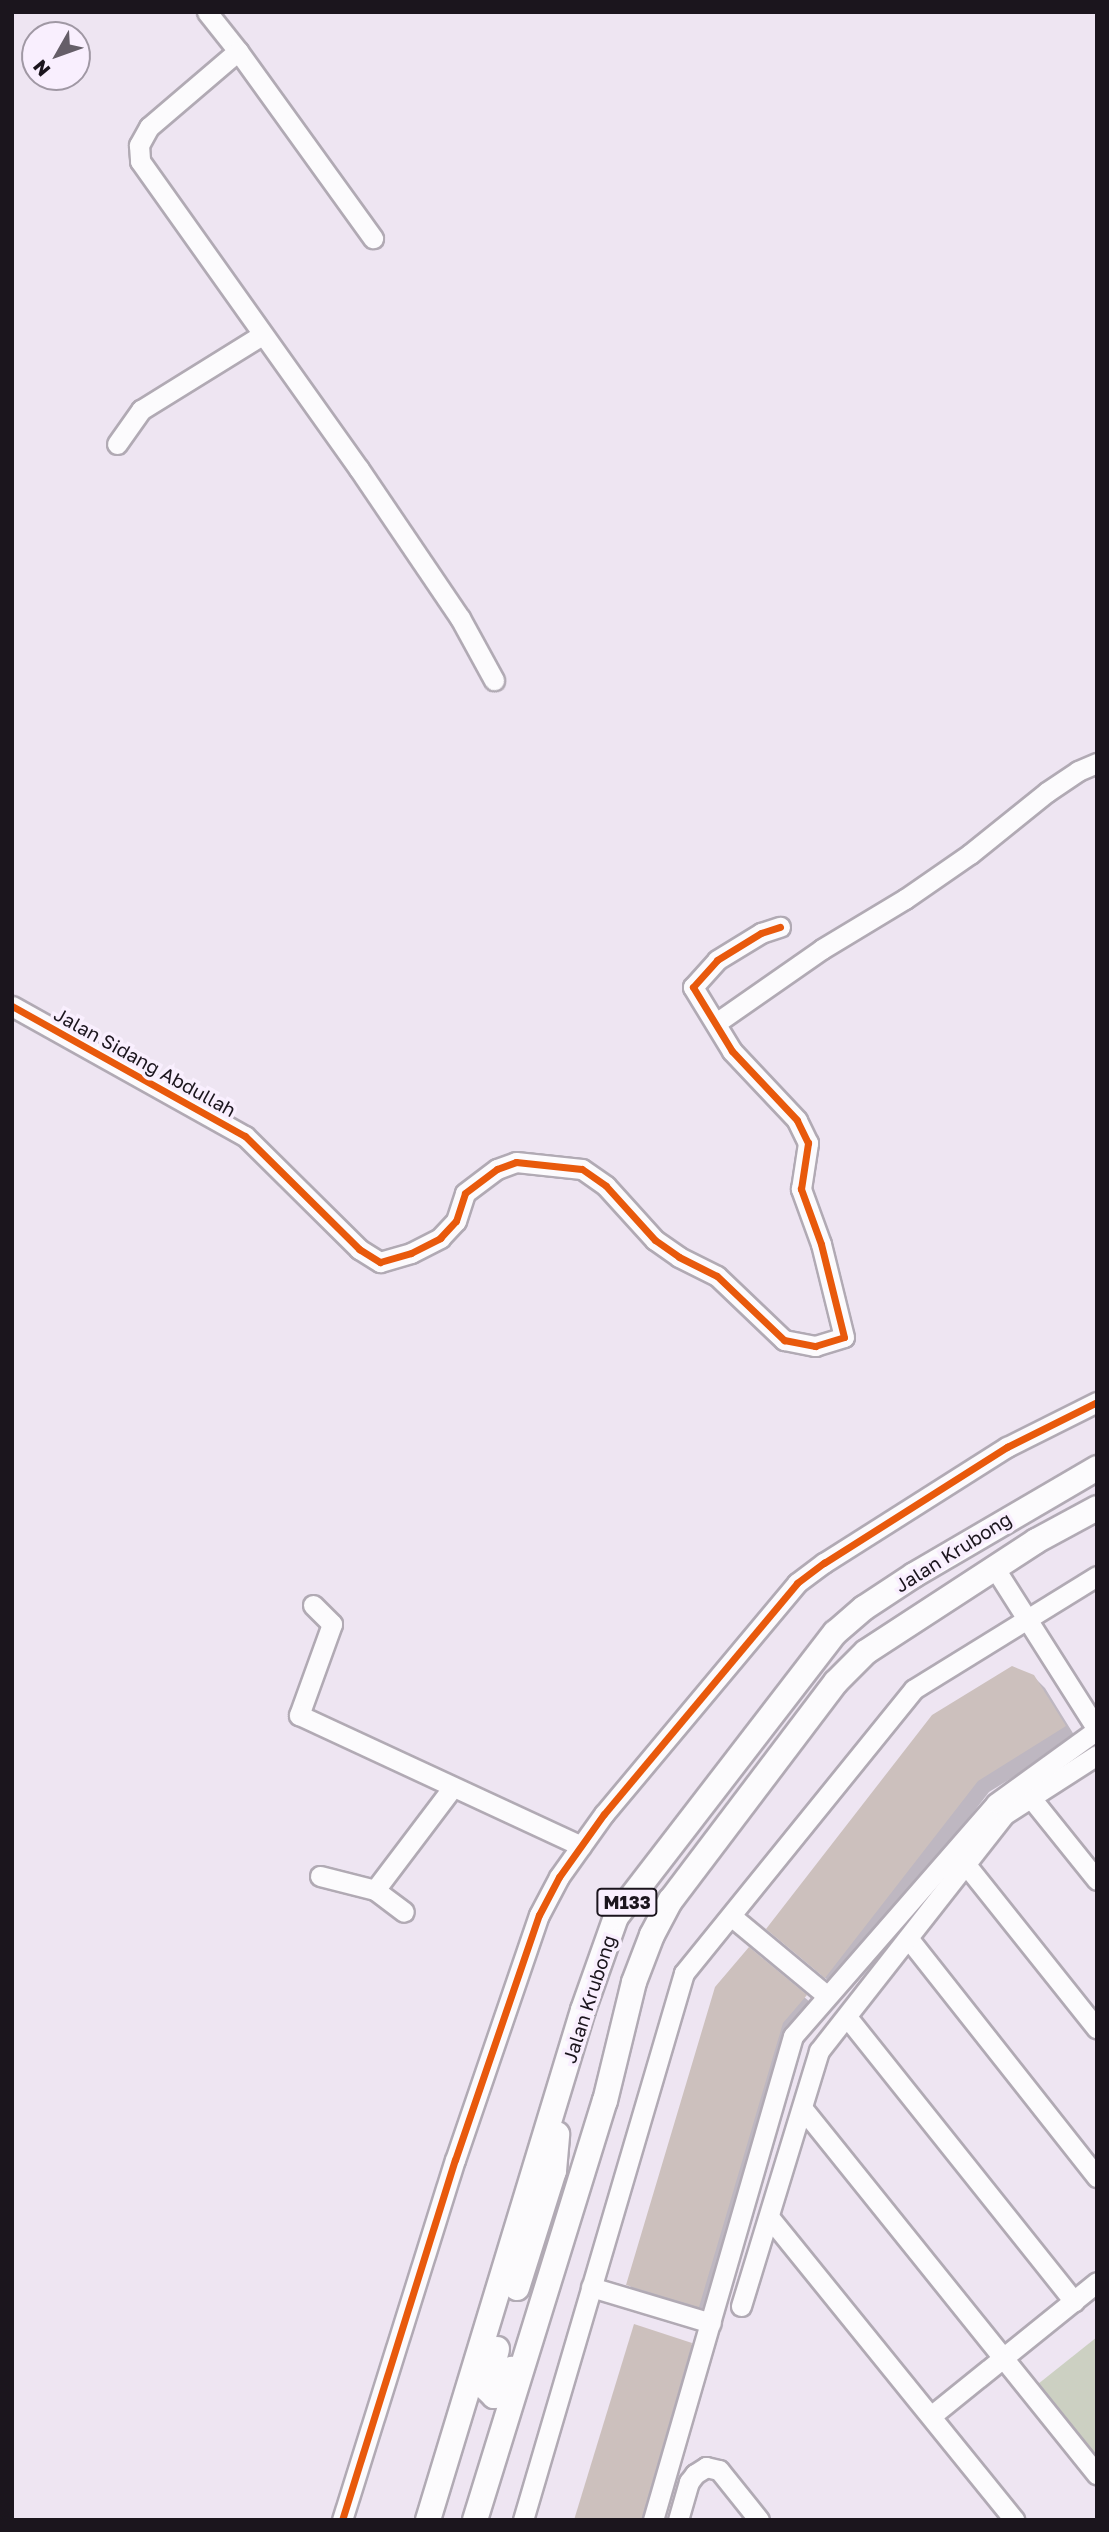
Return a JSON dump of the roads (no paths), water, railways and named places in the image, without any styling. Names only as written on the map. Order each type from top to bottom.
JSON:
[{"type":"main road","name":"Jalan Krubong","points":[[428,2520],[583,2010],[616,1917],[835,1633],[864,1608],[914,1575],[1097,1468]]},
{"type":"main road","name":"Jalan Krubong","points":[[475,2520],[605,2101],[634,1982],[652,1935],[671,1900],[836,1682],[858,1659],[887,1635],[994,1567],[1097,1508]]},
{"type":"main road","points":[[562,2084],[554,2171],[490,2374],[487,2389],[494,2396],[507,2384],[572,2177],[605,2101]]},
{"type":"street","points":[[207,12],[239,51],[373,238]]},
{"type":"street","points":[[239,51],[149,127],[139,145],[140,161],[359,469],[460,618],[494,680]]},
{"type":"street","points":[[117,444],[141,410],[262,335]]},
{"type":"street","points":[[716,1023],[822,949],[905,899],[970,854],[1057,785],[1097,763]]},
{"type":"street","name":"Jalan Sidang Abdullah","points":[[12,1006],[245,1136],[359,1249],[380,1262],[411,1254],[440,1238],[456,1221],[465,1193],[497,1169],[516,1162],[582,1169],[606,1186],[655,1240],[680,1257],[717,1276],[784,1340],[814,1346],[844,1337],[821,1244],[801,1189],[808,1143],[797,1120],[732,1051],[693,987],[717,960],[761,933],[780,927]]},
{"type":"street","points":[[342,2520],[414,2287],[518,1975],[539,1915],[559,1877],[684,1717],[797,1583],[824,1563],[1007,1447],[1097,1402]]},
{"type":"street","points":[[653,2520],[793,2036],[996,1803],[1097,1730],[994,1567]]},
{"type":"street","points":[[523,2520],[684,1973],[914,1689],[1097,1576]]},
{"type":"street","points":[[313,1605],[332,1624],[299,1715],[581,1846]]},
{"type":"street","points":[[741,2306],[819,2051],[967,1866],[1005,1814],[1097,1755]]},
{"type":"street","points":[[375,1890],[453,1787]]},
{"type":"street","points":[[1031,1798],[1097,1880]]},
{"type":"street","points":[[967,1866],[1090,2008],[1097,2029]]},
{"type":"street","points":[[320,1876],[375,1890],[404,1912]]},
{"type":"street","points":[[731,1916],[826,1995]]},
{"type":"street","points":[[908,1938],[1097,2177]]},
{"type":"street","points":[[847,2017],[1074,2301]]},
{"type":"street","points":[[803,2109],[1097,2475]]},
{"type":"street","points":[[769,2217],[1014,2520]]},
{"type":"street","points":[[930,2416],[1097,2282]]},
{"type":"street","points":[[592,2287],[711,2323]]},
{"type":"street","points":[[678,2520],[689,2482],[706,2467],[719,2470],[759,2520]]}]
